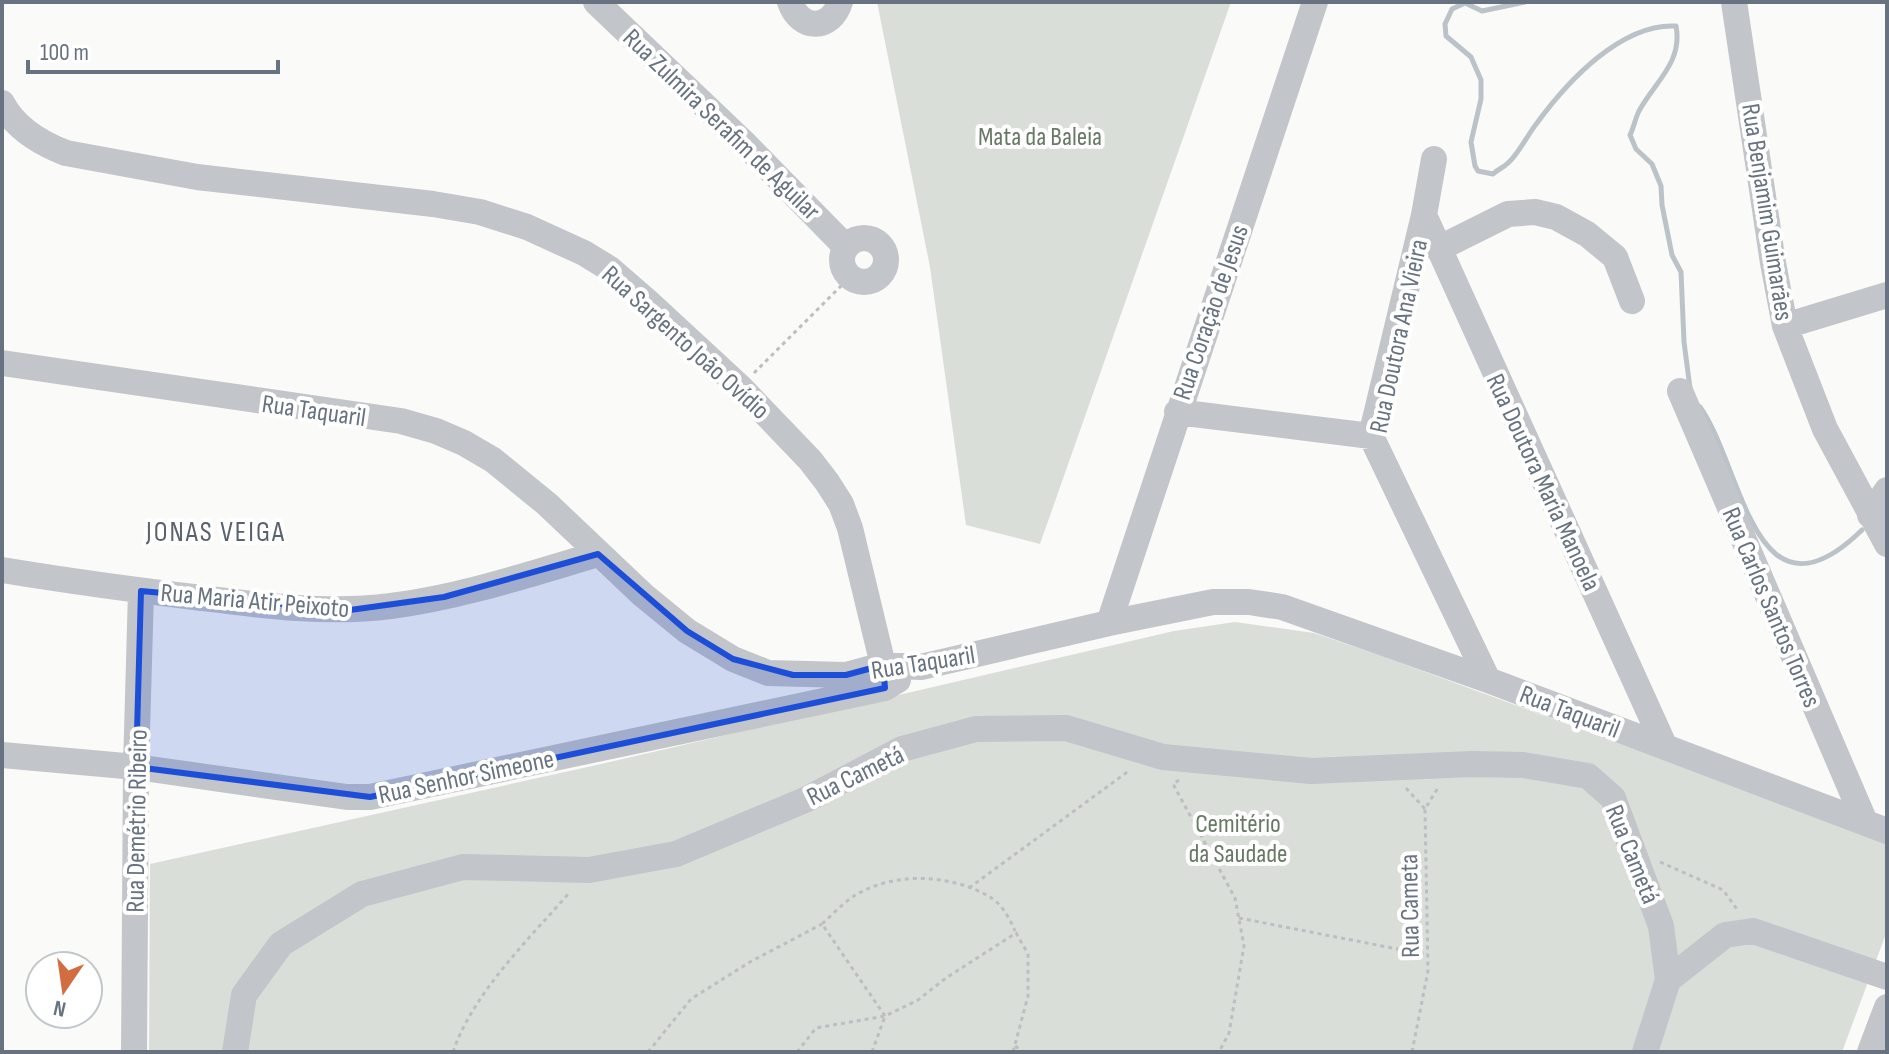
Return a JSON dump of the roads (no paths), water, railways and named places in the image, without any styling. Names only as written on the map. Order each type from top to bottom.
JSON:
[{"type":"street","name":"Rua Zulmira Serafim de Aguilar","points":[[596,2],[746,145],[846,247]]},
{"type":"street","points":[[790,2],[800,18],[808,23],[823,23],[837,13],[840,2]]},
{"type":"street","name":"Rua Coração de Jesus","points":[[1109,623],[1315,2]]},
{"type":"street","name":"Rua Benjamim Guimarães","points":[[1734,2],[1785,326],[1825,429],[1887,544]]},
{"type":"street","name":"Rua Sargento João Ovídio","points":[[2,103],[26,132],[47,146],[66,153],[197,177],[480,212],[574,247],[610,269],[740,387],[810,460],[841,504],[850,528],[884,676]]},
{"type":"street","name":"Rua Doutora Ana Vieira","points":[[1434,159],[1424,215],[1371,436],[1488,680]]},
{"type":"street","points":[[1438,249],[1508,214],[1545,214],[1587,234],[1615,257],[1632,301]]},
{"type":"street","name":"Rua Doutora Maria Manoela","points":[[1424,215],[1665,747]]},
{"type":"street","points":[[859,238],[877,241],[887,259],[882,273],[872,280],[857,281],[850,277],[843,262],[846,247],[859,238]]},
{"type":"street","points":[[1785,326],[1887,295]]},
{"type":"street","name":"Rua Taquaril","points":[[2,363],[401,421],[436,431],[493,460],[547,504],[598,554],[687,631],[733,659],[768,673],[884,676],[1109,623],[1213,602],[1249,602],[1282,607],[1488,680],[1876,826]]},
{"type":"street","name":"Rua Carlos Santos Torres","points":[[1680,391],[1876,826]]},
{"type":"street","points":[[1177,412],[1371,436]]},
{"type":"street","points":[[1870,515],[1887,490]]},
{"type":"street","name":"Rua Maria Atir Peixoto","points":[[2,570],[141,591],[310,610],[364,609],[444,597],[598,554]]},
{"type":"street","name":"Rua Demétrio Ribeiro","points":[[134,1052],[141,591]]},
{"type":"street","name":"Rua Senhor Simeone","points":[[2,755],[136,767],[347,797],[370,797],[884,676]]},
{"type":"street","name":"Rua Cametá","points":[[235,1052],[244,995],[281,944],[362,894],[463,867],[589,870],[676,854],[805,800],[902,749],[976,729],[1066,728],[1152,754],[1311,771],[1523,765],[1588,776],[1613,798],[1661,926],[1668,980],[1645,1052]]},
{"type":"street","points":[[1668,980],[1725,935],[1753,931],[1887,977]]},
{"type":"street","points":[[1870,1052],[1887,1007]]},
{"type":"waterway","points":[[1525,2],[1482,11],[1465,3],[1452,9],[1445,24],[1446,36],[1471,57],[1481,80],[1481,99],[1471,142],[1478,171],[1493,174],[1508,163],[1549,107],[1597,58],[1635,34],[1676,26],[1677,39],[1672,61],[1639,111],[1630,135],[1636,149],[1652,164],[1661,186],[1672,255],[1681,272],[1684,342],[1690,388]]},
{"type":"waterway","points":[[1700,407],[1757,530],[1775,553],[1797,564],[1826,557],[1862,530]]},
{"type":"district","name":"JONAS VEIGA","points":[[216,531]]},
{"type":"park label","name":"Mata da Baleia","points":[[1040,136]]},
{"type":"park label","name":"Cemitério da Saudade","points":[[1238,838]]}]
